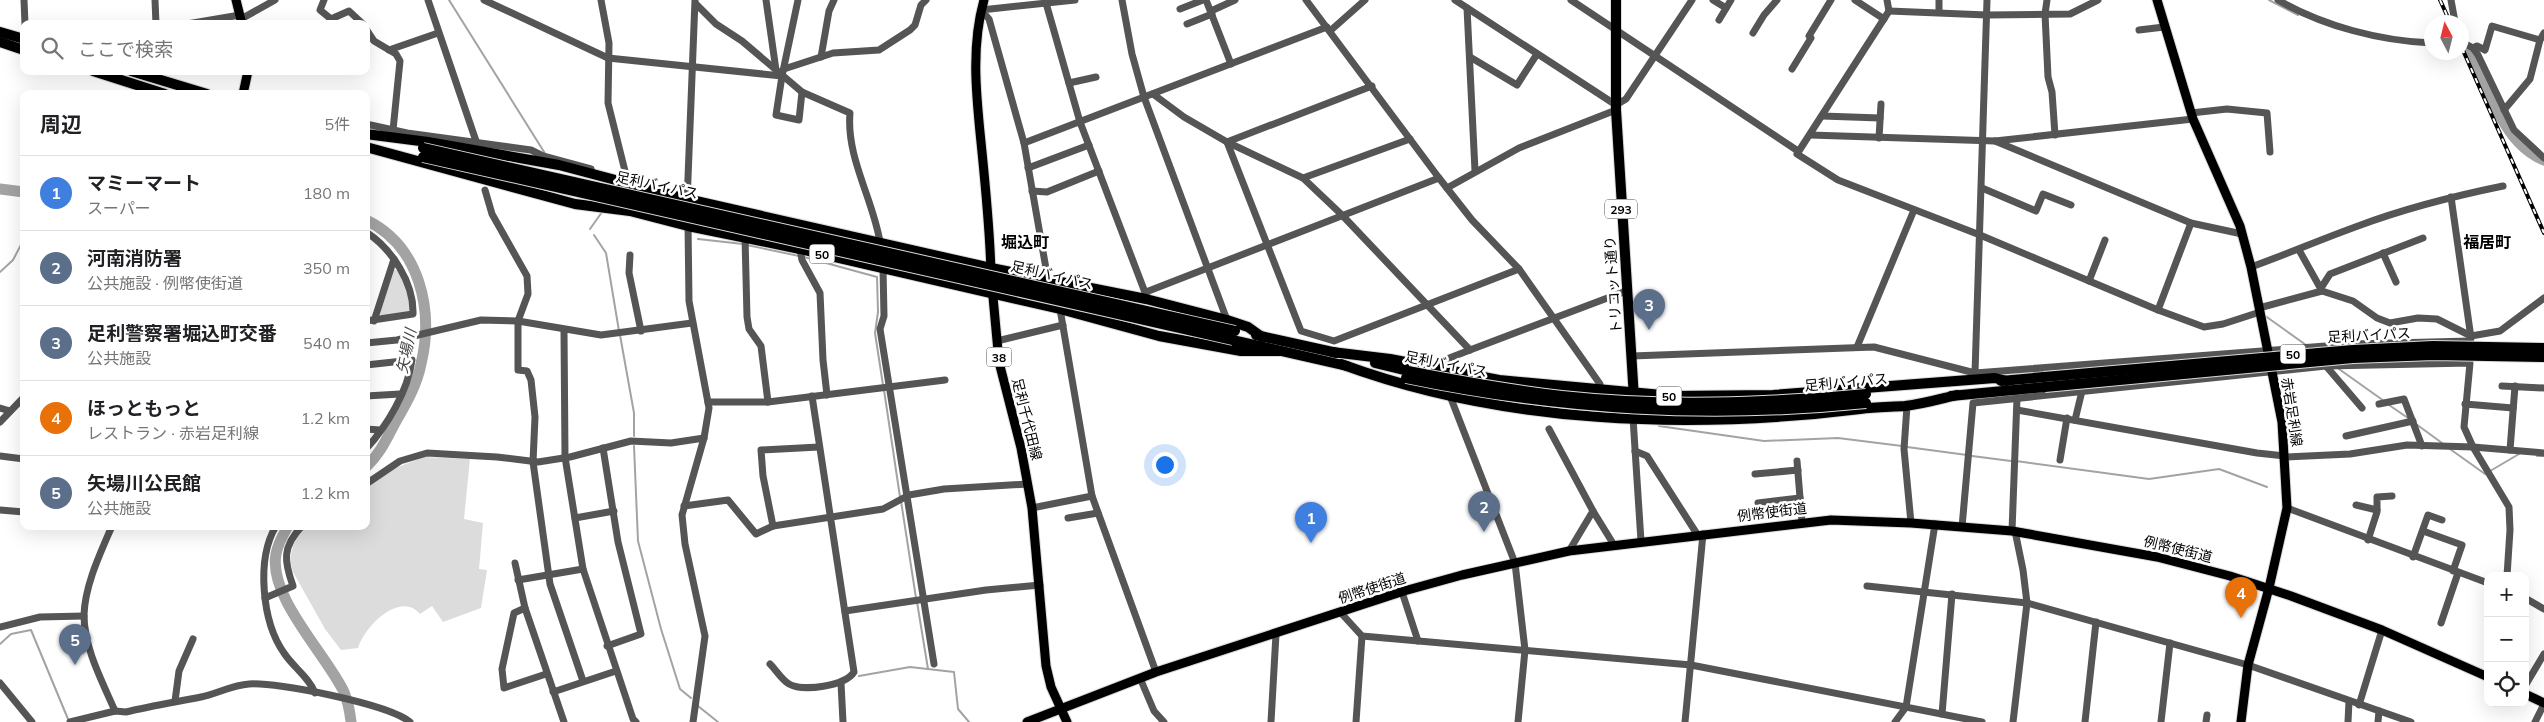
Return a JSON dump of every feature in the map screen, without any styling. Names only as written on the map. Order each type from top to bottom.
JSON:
[{"type":"highway","name":"トリコット通り","points":[[1616,0],[1616,108],[1626,291],[1632,356],[1633,418]]},
{"type":"highway","points":[[0,32],[20,38]]},
{"type":"highway","points":[[0,42],[20,49]]},
{"type":"highway","points":[[106,75],[152,90]]},
{"type":"highway","points":[[144,75],[194,90]]},
{"type":"highway","name":"50","points":[[370,135],[502,154],[599,175],[687,199],[991,268],[1048,280],[1146,296],[1248,327],[1262,337]]},
{"type":"highway","name":"足利バイパス","points":[[370,135],[423,152],[1234,336],[1280,351],[1341,364],[1516,390],[1626,400],[1752,403],[1866,399],[1957,395],[2044,382],[2353,350],[2433,346],[2544,348]]},
{"type":"highway","name":"足利バイパス","points":[[370,146],[423,152]]},
{"type":"highway","name":"50","points":[[370,147],[550,198],[594,207],[630,211],[688,226],[800,249],[1060,309],[1200,345],[1241,351],[1280,351]]},
{"type":"highway","name":"足利バイパス","points":[[1234,336],[1262,337],[1332,352],[1407,374]]},
{"type":"highway","name":"50","points":[[1332,352],[1355,353],[1499,380],[1600,391],[1682,396],[1755,396],[1995,378],[2007,381]]},
{"type":"highway","name":"足利バイパス","points":[[1866,399],[2007,381],[2044,382],[2353,358],[2434,355],[2544,357]]},
{"type":"highway","name":"50","points":[[1341,364],[1383,380],[1450,396],[1522,408],[1633,418],[1788,416],[1907,406],[1957,395]]},
{"type":"main road","points":[[236,0],[241,19]]},
{"type":"main road","name":"足利千代田線","points":[[984,0],[977,47],[977,94],[989,214],[992,293],[997,341],[1003,381],[1032,508],[1046,666],[1066,722]]},
{"type":"main road","name":"赤岩足利線","points":[[2157,0],[2192,116],[2242,234],[2251,267],[2282,422],[2287,508],[2269,588],[2248,665],[2241,722]]},
{"type":"main road","points":[[244,90],[247,75]]},
{"type":"main road","name":"例幣使街道","points":[[1027,722],[1156,672],[1402,592],[1515,563],[1570,551],[1641,541],[1831,520],[1935,524],[2013,531],[2157,557],[2269,588],[2382,630],[2484,675]]},
{"type":"main road","points":[[2529,696],[2544,703]]},
{"type":"street","points":[[24,0],[25,20]]},
{"type":"street","points":[[155,0],[156,20]]},
{"type":"street","points":[[241,19],[275,0]]},
{"type":"street","points":[[324,0],[320,10],[331,19],[349,11],[359,20]]},
{"type":"street","points":[[428,0],[476,141]]},
{"type":"street","points":[[484,0],[608,58],[694,66],[720,71],[783,72],[834,53],[879,50],[915,25],[918,11],[926,0]]},
{"type":"street","points":[[600,0],[609,44],[608,103],[628,183]]},
{"type":"street","points":[[766,0],[776,70]]},
{"type":"street","points":[[798,0],[776,115],[799,120],[802,92]]},
{"type":"street","points":[[821,57],[829,11],[834,0]]},
{"type":"street","points":[[981,10],[1075,0]]},
{"type":"street","points":[[1122,0],[1132,54],[1144,97],[1227,320]]},
{"type":"street","points":[[1180,9],[1205,0],[1231,64]]},
{"type":"street","points":[[1187,24],[1235,0]]},
{"type":"street","points":[[1306,0],[1472,220],[1519,269],[1600,384],[1600,391]]},
{"type":"street","points":[[1024,143],[1328,29],[1365,0]]},
{"type":"street","points":[[1455,0],[1616,108]]},
{"type":"street","points":[[1571,0],[1798,151],[1797,154],[1838,180],[1980,235],[2158,310],[2204,327],[2322,289],[2330,274],[2423,238]]},
{"type":"street","points":[[1447,188],[1520,148],[1616,108],[1626,99],[1692,0]]},
{"type":"street","points":[[1713,0],[1726,8]]},
{"type":"street","points":[[1719,20],[1731,0]]},
{"type":"street","points":[[1752,33],[1777,0]]},
{"type":"street","points":[[1792,69],[1831,0]]},
{"type":"street","points":[[1855,0],[1884,19]]},
{"type":"street","points":[[1798,151],[1889,11],[1887,0]]},
{"type":"street","points":[[1938,12],[1939,0]]},
{"type":"street","points":[[1975,373],[1987,0]]},
{"type":"street","points":[[2047,0],[2045,14],[2048,77],[2052,92],[2055,134]]},
{"type":"street","points":[[1889,11],[1987,15],[2070,14],[2098,0]]},
{"type":"street","points":[[2278,0],[2316,18],[2379,37],[2404,42],[2424,43]]},
{"type":"street","points":[[2451,0],[2454,15]]},
{"type":"street","points":[[696,2],[716,24],[742,41],[776,70],[783,72],[802,92],[850,113],[850,136],[863,186],[877,224],[880,242]]},
{"type":"street","points":[[693,722],[705,636],[685,544],[682,515],[708,418],[708,402],[688,301],[687,199],[696,2]]},
{"type":"street","points":[[1046,3],[1080,122],[1146,296],[1267,244],[1439,178]]},
{"type":"street","points":[[1467,8],[1475,171]]},
{"type":"street","points":[[981,10],[988,19],[1024,143],[1048,280]]},
{"type":"street","points":[[2473,48],[2477,46],[2485,50],[2492,26],[2542,36],[2530,78],[2504,110]]},
{"type":"street","points":[[2139,30],[2164,27]]},
{"type":"street","points":[[389,50],[438,33]]},
{"type":"street","points":[[370,35],[374,41],[396,54],[400,68],[392,130]]},
{"type":"street","points":[[2469,45],[2473,48],[2504,110],[2520,136],[2544,158]]},
{"type":"street","points":[[1470,57],[1518,85],[1537,54]]},
{"type":"street","points":[[1069,83],[1096,77]]},
{"type":"street","points":[[1228,142],[1372,86]]},
{"type":"street","points":[[1153,94],[1184,117],[1228,142],[1303,178],[1342,215],[1470,350]]},
{"type":"street","points":[[1880,138],[1881,104]]},
{"type":"street","points":[[1810,135],[1995,141],[2192,116],[2227,109],[2266,113],[2270,152]]},
{"type":"street","points":[[1822,116],[1880,118]]},
{"type":"street","points":[[370,125],[392,130],[531,150],[543,156],[593,170],[599,175]]},
{"type":"street","points":[[1303,178],[1410,139]]},
{"type":"street","points":[[1995,141],[2192,224],[2242,234]]},
{"type":"street","points":[[1228,142],[1301,331],[1334,341],[1519,269]]},
{"type":"street","points":[[1028,168],[1089,144]]},
{"type":"street","points":[[1032,191],[1047,192],[1099,171]]},
{"type":"street","points":[[2251,267],[2360,225],[2451,197],[2503,186]]},
{"type":"street","points":[[1982,188],[2036,210],[2044,194],[2071,206]]},
{"type":"street","points":[[484,190],[492,214],[527,276],[528,294],[518,321],[518,370],[529,373],[535,417],[533,462],[548,574],[583,681]]},
{"type":"street","points":[[2451,197],[2471,339],[2464,427],[2473,447],[2509,508],[2510,530],[2507,572]]},
{"type":"street","points":[[1858,347],[1914,210]]},
{"type":"street","points":[[2158,310],[2192,224]]},
{"type":"street","points":[[370,235],[384,246],[394,259],[408,285],[413,314],[370,321]]},
{"type":"street","points":[[745,237],[747,317],[750,329],[761,346],[768,402]]},
{"type":"street","points":[[2089,281],[2105,240]]},
{"type":"street","points":[[800,249],[802,260],[820,293],[822,360],[827,395]]},
{"type":"street","points":[[2299,250],[2322,289],[2353,301],[2377,318],[2390,323],[2418,318],[2437,319],[2471,339]]},
{"type":"street","points":[[2383,253],[2396,282]]},
{"type":"street","points":[[630,255],[629,273],[641,331]]},
{"type":"street","points":[[370,321],[394,259]]},
{"type":"street","points":[[883,268],[884,316],[880,329],[922,600],[934,664]]},
{"type":"street","points":[[1435,368],[1439,362],[1626,291]]},
{"type":"street","points":[[1632,356],[1874,347],[1975,373],[2138,362],[2267,350],[2471,339],[2500,331],[2544,298]]},
{"type":"street","points":[[1060,309],[1092,496],[1156,672]]},
{"type":"street","points":[[370,343],[386,342],[481,320],[518,321],[564,331],[601,335],[692,324]]},
{"type":"street","points":[[997,341],[1063,325]]},
{"type":"street","points":[[564,331],[565,457],[583,569],[632,719],[636,722]]},
{"type":"street","points":[[370,365],[412,360],[400,394],[380,430],[370,444]]},
{"type":"street","points":[[1962,527],[1973,403],[2326,366],[2470,363]]},
{"type":"street","points":[[2326,366],[2362,408]]},
{"type":"street","points":[[708,402],[768,402],[945,380]]},
{"type":"street","points":[[2502,386],[2544,388]]},
{"type":"street","points":[[2510,450],[2515,386]]},
{"type":"street","points":[[2075,420],[2082,391]]},
{"type":"street","points":[[370,396],[400,394]]},
{"type":"street","points":[[770,664],[787,683],[799,688],[841,683],[854,672],[812,396]]},
{"type":"street","points":[[1450,396],[1515,563],[1525,650],[1518,722]]},
{"type":"street","points":[[2013,722],[2027,603],[2023,570],[2013,531],[2017,398]]},
{"type":"street","points":[[2379,404],[2404,399],[2422,446]]},
{"type":"street","points":[[0,422],[20,401]]},
{"type":"street","points":[[2465,404],[2513,408]]},
{"type":"street","points":[[1907,406],[1904,449],[1911,523]]},
{"type":"street","points":[[0,408],[10,412]]},
{"type":"street","points":[[2017,410],[2285,457],[2422,446],[2473,447],[2544,453]]},
{"type":"street","points":[[1633,418],[1641,541]]},
{"type":"street","points":[[2060,460],[2067,418]]},
{"type":"street","points":[[2346,436],[2413,421]]},
{"type":"street","points":[[370,429],[380,430]]},
{"type":"street","points":[[1549,429],[1593,511],[1614,545]]},
{"type":"street","points":[[370,481],[400,461],[427,453],[497,456],[533,462],[565,457],[631,441],[671,443],[704,438]]},
{"type":"street","points":[[773,526],[763,476],[761,450],[820,447]]},
{"type":"street","points":[[603,448],[618,542],[641,634],[607,646]]},
{"type":"street","points":[[1635,451],[1648,456],[1700,534],[1686,722]]},
{"type":"street","points":[[0,456],[20,458]]},
{"type":"street","points":[[1797,461],[1802,522]]},
{"type":"street","points":[[1755,474],[1798,470]]},
{"type":"street","points":[[684,506],[728,500],[756,534],[773,526],[883,509],[906,496],[944,489],[1028,484]]},
{"type":"street","points":[[1032,508],[1092,496]]},
{"type":"street","points":[[2368,540],[2376,510],[2377,497],[2392,496]]},
{"type":"street","points":[[1758,503],[1800,498]]},
{"type":"street","points":[[2356,505],[2376,510]]},
{"type":"street","points":[[2287,508],[2413,557],[2484,582]]},
{"type":"street","points":[[0,510],[20,512]]},
{"type":"street","points":[[574,518],[614,511]]},
{"type":"street","points":[[1570,551],[1593,511]]},
{"type":"street","points":[[1068,518],[1098,513]]},
{"type":"street","points":[[2413,557],[2428,515],[2442,520]]},
{"type":"street","points":[[1895,722],[1906,707],[1935,524]]},
{"type":"street","points":[[110,530],[95,568],[84,616],[90,649],[115,710]]},
{"type":"street","points":[[275,530],[266,556],[265,598],[282,651],[310,682],[315,693]]},
{"type":"street","points":[[265,598],[293,586],[286,565],[286,552],[299,530]]},
{"type":"street","points":[[2423,531],[2462,545],[2441,623]]},
{"type":"street","points":[[515,563],[525,608],[564,722]]},
{"type":"street","points":[[518,580],[583,569]]},
{"type":"street","points":[[845,611],[1040,585]]},
{"type":"street","points":[[1867,586],[2027,603],[2248,665],[2411,722]]},
{"type":"street","points":[[1402,592],[1418,641]]},
{"type":"street","points":[[1942,714],[1952,594]]},
{"type":"street","points":[[2529,600],[2544,608]]},
{"type":"street","points":[[525,608],[514,613],[502,669],[504,688],[546,674]]},
{"type":"street","points":[[1341,613],[1362,636],[1691,665],[1982,722]]},
{"type":"street","points":[[0,628],[40,617],[84,616]]},
{"type":"street","points":[[2085,722],[2096,622]]},
{"type":"street","points":[[2359,705],[2382,630]]},
{"type":"street","points":[[1271,722],[1276,634]]},
{"type":"street","points":[[1356,722],[1362,636]]},
{"type":"street","points":[[175,701],[179,671],[193,639]]},
{"type":"street","points":[[2161,722],[2170,643]]},
{"type":"street","points":[[2529,679],[2544,654]]},
{"type":"street","points":[[553,692],[616,671]]},
{"type":"street","points":[[1140,678],[1154,712],[1164,722]]},
{"type":"street","points":[[0,683],[32,722]]},
{"type":"street","points":[[841,683],[842,722]]},
{"type":"street","points":[[70,722],[115,710],[126,712],[201,697],[250,684],[315,693],[356,702],[394,713],[410,722]]},
{"type":"street","points":[[2348,701],[2348,722]]},
{"type":"street","points":[[2535,722],[2544,703]]},
{"type":"street","points":[[2378,722],[2380,711]]},
{"type":"shaded area","points":[[2469,47],[2472,49],[2514,130],[2544,160],[2544,166],[2529,158],[2516,147],[2505,135],[2488,105],[2469,59]]},
{"type":"shaded area","points":[[394,270],[399,270],[406,286],[411,309],[408,313],[383,318],[380,314]]},
{"type":"shaded area","points":[[424,457],[470,459],[464,519],[483,523],[479,569],[487,570],[481,608],[443,622],[432,606],[420,614],[412,608],[403,606],[393,609],[384,614],[367,630],[358,648],[341,650],[325,629],[293,572],[291,553],[295,541],[303,530],[370,530],[370,483],[390,470]]},
{"type":"waterway","points":[[449,0],[546,155]]},
{"type":"waterway","points":[[2269,0],[2298,15]]},
{"type":"waterway","name":"矢場川","points":[[0,189],[20,192]]},
{"type":"waterway","points":[[590,229],[602,212]]},
{"type":"waterway","name":"矢場川","points":[[370,222],[384,231],[399,246],[411,263],[419,282],[424,302],[425,322],[425,343],[414,387],[382,446],[370,463]]},
{"type":"waterway","points":[[594,235],[606,253],[619,331]]},
{"type":"waterway","points":[[698,239],[743,244]]},
{"type":"waterway","points":[[747,245],[799,256]]},
{"type":"waterway","points":[[0,272],[13,260],[20,247]]},
{"type":"waterway","points":[[804,257],[877,277],[878,312],[875,333],[883,385]]},
{"type":"waterway","points":[[2264,315],[2306,345]]},
{"type":"waterway","points":[[620,335],[634,413],[634,436]]},
{"type":"waterway","points":[[2339,369],[2384,401]]},
{"type":"waterway","points":[[884,390],[900,497]]},
{"type":"waterway","points":[[2389,405],[2408,418]]},
{"type":"waterway","points":[[2416,424],[2442,443]]},
{"type":"waterway","points":[[1659,426],[1764,441],[1838,438],[1902,446]]},
{"type":"waterway","points":[[634,446],[638,541],[661,629],[680,689],[691,698]]},
{"type":"waterway","points":[[1907,447],[1967,455]]},
{"type":"waterway","points":[[2450,449],[2485,474],[2519,454]]},
{"type":"waterway","points":[[1972,456],[2011,461]]},
{"type":"waterway","points":[[2537,456],[2544,456]]},
{"type":"waterway","points":[[2016,461],[2149,479],[2219,469],[2267,487]]},
{"type":"waterway","points":[[901,501],[916,598]]},
{"type":"waterway","name":"矢場川","points":[[286,530],[276,554],[276,571],[281,588],[289,607],[344,692],[351,722]]},
{"type":"waterway","points":[[917,602],[928,669]]},
{"type":"waterway","points":[[0,644],[11,634],[31,630],[68,719]]},
{"type":"waterway","points":[[859,676],[910,667],[954,672],[958,709],[969,722]]},
{"type":"waterway","points":[[698,706],[718,722]]},
{"type":"railway","points":[[2440,0],[2447,15]]},
{"type":"railway","points":[[2467,60],[2544,233]]},
{"type":"place","name":"足利警察署堀込町交番","points":[[1649,330]]},
{"type":"place","name":"河南消防署","points":[[1484,532]]},
{"type":"place","name":"マミーマート","points":[[1311,543]]},
{"type":"place","name":"ほっともっと","points":[[2241,618]]},
{"type":"place","name":"矢場川公民館","points":[[75,665]]},
{"type":"district","name":"堀込町","points":[[1025,242]]},
{"type":"district","name":"福居町","points":[[2487,242]]}]
